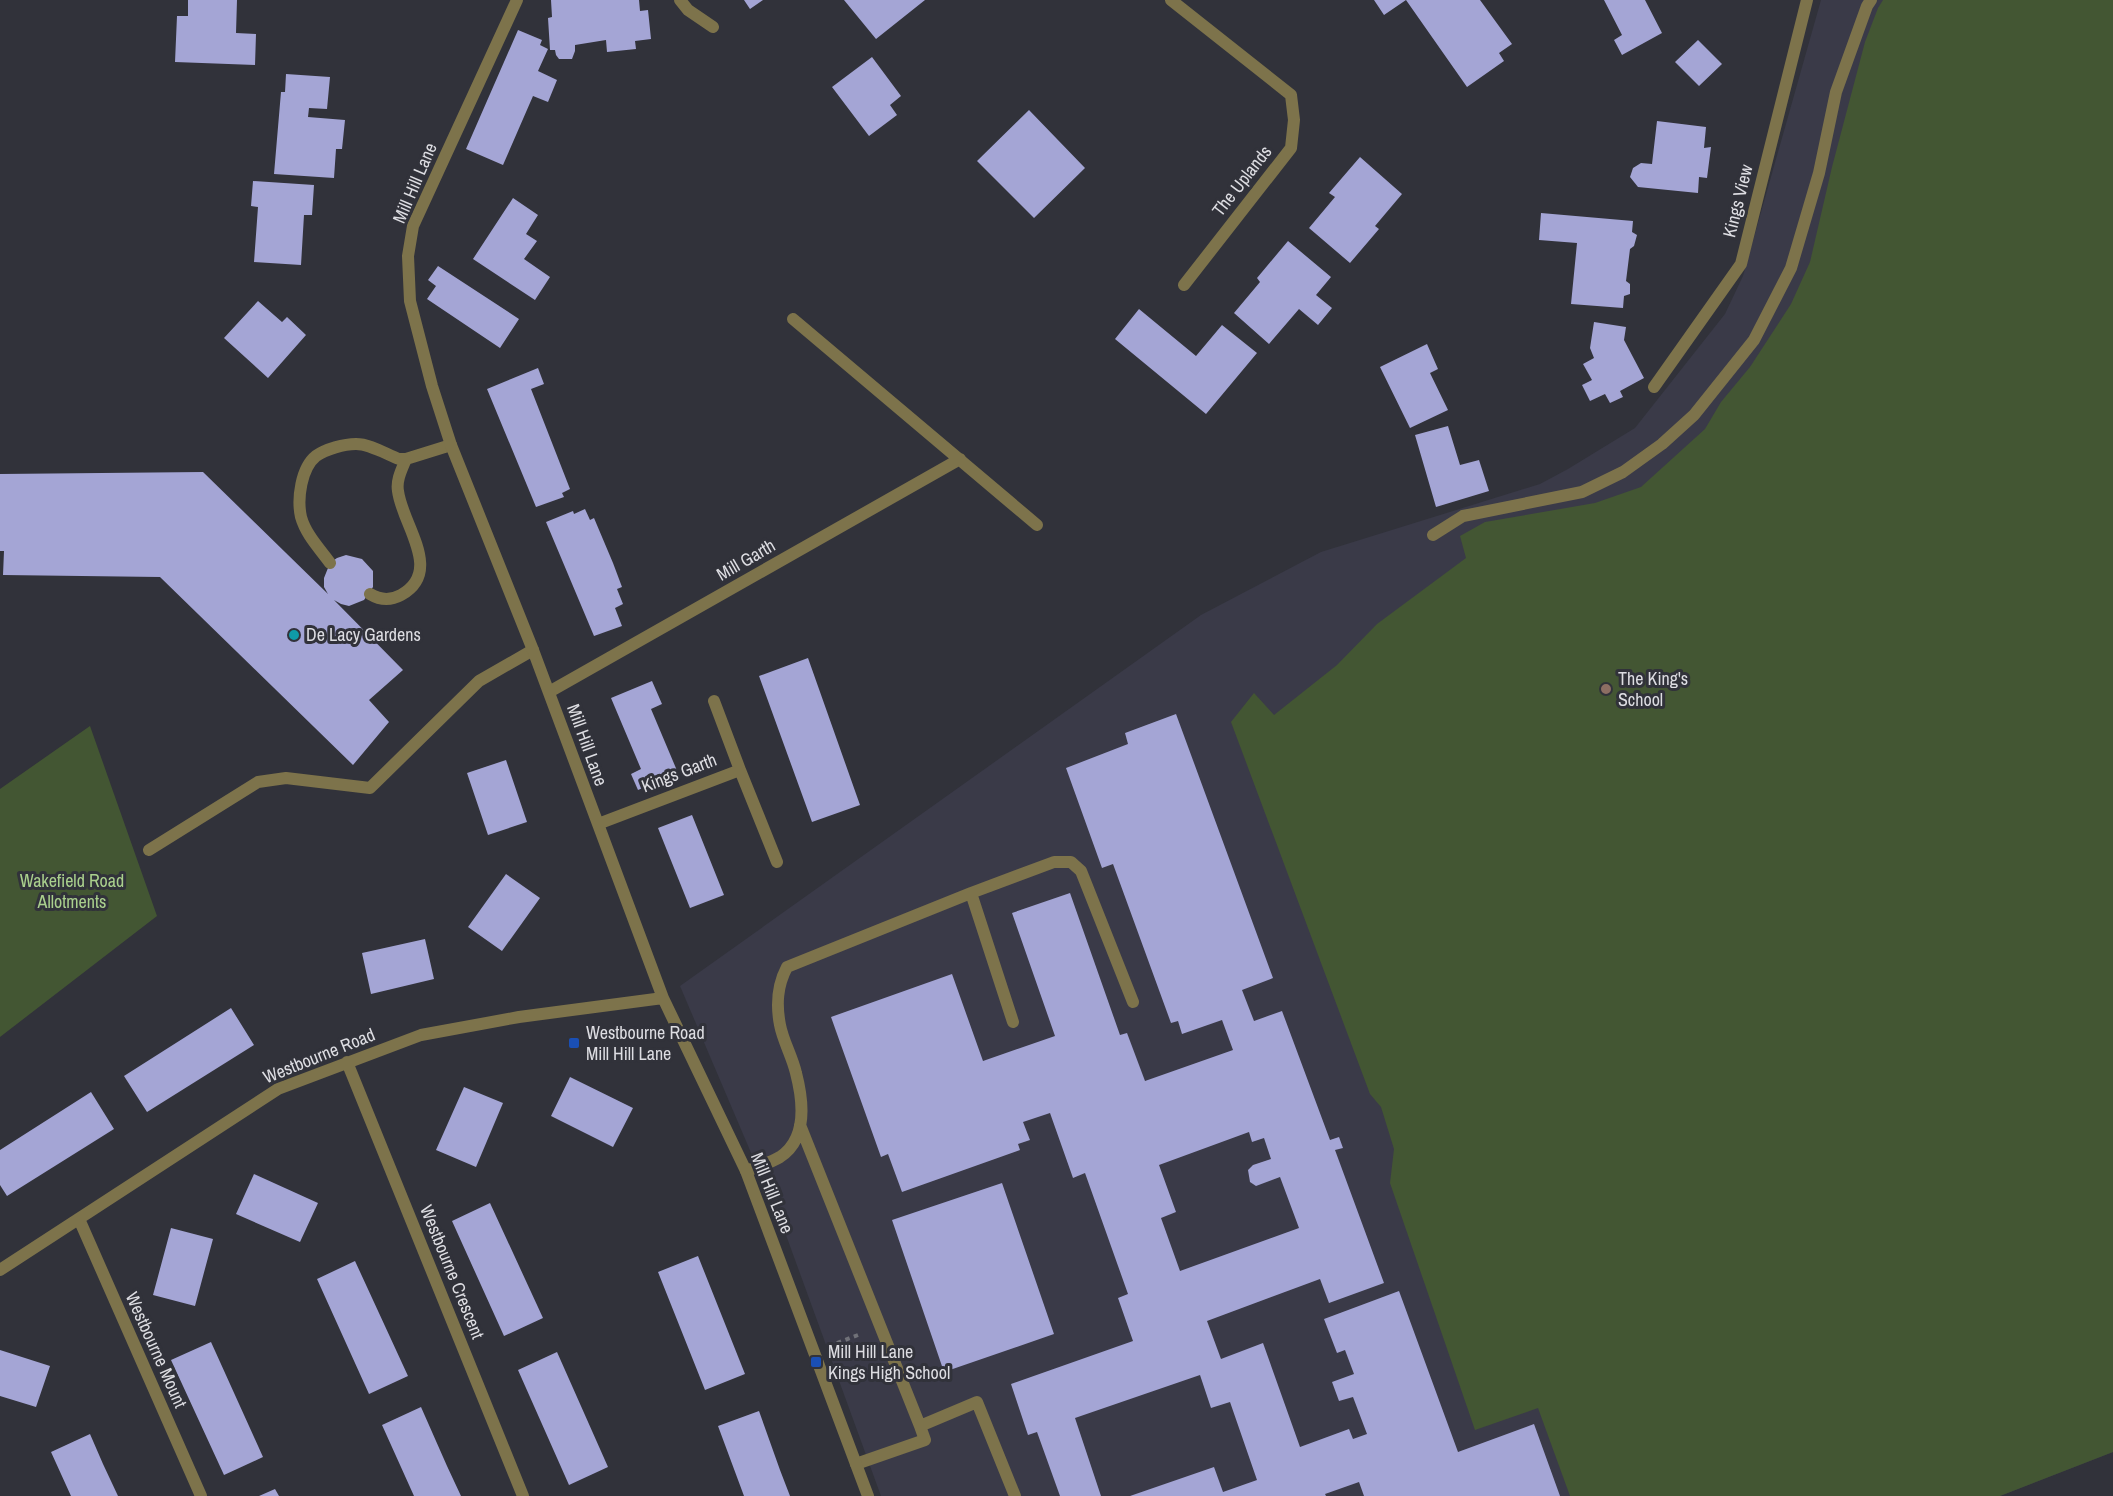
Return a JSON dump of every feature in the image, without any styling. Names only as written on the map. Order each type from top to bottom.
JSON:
[{"type":"street","name":"Mill Hill Lane","points":[[517,0],[413,226],[408,256],[410,301],[432,386],[451,445],[533,650],[663,998],[746,1171],[868,1496]]},
{"type":"street","points":[[680,0],[688,10],[713,27]]},
{"type":"street","name":"The Uplands","points":[[1171,0],[1291,95],[1294,120],[1291,148],[1184,285]]},
{"type":"street","name":"Kings View","points":[[1654,387],[1740,264],[1807,0]]},
{"type":"street","points":[[1433,535],[1463,516],[1582,492],[1623,472],[1662,444],[1694,415],[1754,340],[1791,268],[1819,173],[1836,92],[1871,0]]},
{"type":"street","points":[[793,320],[1037,525]]},
{"type":"street","points":[[330,563],[308,533],[301,517],[302,484],[308,467],[316,457],[339,447],[357,444],[399,459],[406,459],[451,445]]},
{"type":"street","points":[[370,594],[378,599],[398,597],[410,589],[417,581],[421,571],[420,557],[400,504],[397,488],[406,459]]},
{"type":"street","name":"Mill Garth","points":[[549,692],[960,459]]},
{"type":"street","points":[[149,850],[258,782],[286,778],[370,788],[479,681],[533,650]]},
{"type":"street","name":"Kings Garth","points":[[714,701],[777,862]]},
{"type":"street","name":"Kings Garth","points":[[598,824],[740,770]]},
{"type":"street","points":[[746,1171],[781,1156],[795,1140],[800,1125],[802,1107],[796,1072],[780,1026],[777,996],[780,981],[787,967],[970,893],[1054,862],[1071,862],[1081,871],[1133,1002]]},
{"type":"street","points":[[970,893],[1013,1022]]},
{"type":"street","name":"Westbourne Road","points":[[0,1270],[278,1089],[421,1035],[519,1017],[663,998]]},
{"type":"street","name":"Westbourne Crescent","points":[[347,1062],[523,1496]]},
{"type":"street","points":[[800,1125],[925,1440],[856,1464]]},
{"type":"street","name":"Westbourne Mount","points":[[79,1219],[201,1496]]},
{"type":"street","points":[[920,1426],[977,1402],[1014,1496]]},
{"type":"path","points":[[814,1352],[880,1326]]},
{"type":"shaded area","name":"The King's School","points":[[1821,0],[2113,0],[2113,1452],[2000,1496],[881,1496],[786,1235],[680,986],[1201,615],[1321,552],[1540,484],[1635,428],[1725,314],[1743,276]]},
{"type":"green space","name":"The King's School","points":[[1883,0],[2113,0],[2113,1452],[2000,1496],[1570,1496],[1538,1408],[1475,1430],[1390,1183],[1394,1149],[1381,1107],[1370,1094],[1231,722],[1254,693],[1274,715],[1337,665],[1377,624],[1466,558],[1460,536],[1485,522],[1595,503],[1641,487],[1705,429],[1721,402],[1750,367],[1791,304],[1810,262],[1865,42]]},
{"type":"green space","name":"Wakefield Road Allotments","points":[[90,726],[157,916],[0,1037],[0,789]]},
{"type":"building","points":[[188,0],[237,0],[236,33],[256,34],[255,65],[175,62],[177,16],[188,16]]},
{"type":"building","points":[[551,0],[639,0],[640,11],[648,10],[651,39],[635,41],[636,49],[607,52],[606,40],[575,45],[572,59],[559,59],[555,50],[550,50],[548,18],[552,17]]},
{"type":"building","points":[[744,0],[763,0],[750,9]]},
{"type":"building","points":[[844,0],[925,0],[876,39]]},
{"type":"building","points":[[1374,0],[1406,0],[1384,15]]},
{"type":"building","points":[[1406,0],[1480,0],[1512,44],[1499,53],[1504,61],[1467,87]]},
{"type":"building","points":[[1604,0],[1645,0],[1662,33],[1622,55],[1614,40],[1622,35]]},
{"type":"building","points":[[518,30],[542,40],[540,45],[548,49],[538,71],[557,80],[548,102],[533,96],[503,165],[466,149]]},
{"type":"building","points":[[1698,40],[1722,64],[1699,86],[1675,62]]},
{"type":"building","points":[[872,57],[901,96],[890,105],[897,115],[869,136],[832,87]]},
{"type":"building","points":[[286,74],[330,77],[327,109],[309,108],[308,117],[345,120],[342,149],[336,149],[334,178],[274,174],[281,92],[285,92]]},
{"type":"building","points":[[1029,110],[1085,168],[1034,218],[977,161]]},
{"type":"building","points":[[1657,121],[1706,127],[1704,148],[1711,147],[1707,178],[1699,177],[1698,193],[1638,187],[1630,177],[1633,168],[1641,163],[1652,164]]},
{"type":"building","points":[[1360,157],[1402,194],[1375,226],[1379,229],[1350,263],[1309,228],[1335,197],[1329,193]]},
{"type":"building","points":[[253,181],[314,185],[312,215],[304,215],[301,265],[254,262],[258,207],[251,206]]},
{"type":"building","points":[[513,198],[538,215],[526,234],[537,241],[524,259],[550,277],[535,300],[473,259]]},
{"type":"building","points":[[1541,213],[1633,221],[1632,232],[1637,235],[1634,246],[1630,249],[1626,281],[1630,284],[1630,294],[1624,296],[1623,308],[1571,304],[1577,243],[1539,240]]},
{"type":"building","points":[[1288,241],[1331,277],[1316,295],[1332,308],[1318,325],[1299,309],[1269,344],[1234,313],[1260,282],[1257,278]]},
{"type":"building","points":[[438,266],[519,319],[500,348],[427,299],[436,286],[428,280]]},
{"type":"building","points":[[258,301],[282,322],[287,317],[306,335],[268,378],[224,338]]},
{"type":"building","points":[[1139,309],[1196,356],[1222,325],[1257,353],[1206,414],[1115,339]]},
{"type":"building","points":[[1594,322],[1626,327],[1624,340],[1644,378],[1620,391],[1623,397],[1610,403],[1605,394],[1590,401],[1582,385],[1592,380],[1583,364],[1594,358],[1590,348]]},
{"type":"building","points":[[1427,344],[1438,369],[1430,373],[1448,410],[1410,428],[1380,367]]},
{"type":"building","points":[[538,368],[544,384],[531,389],[570,489],[562,493],[564,497],[536,507],[487,389]]},
{"type":"building","points":[[1448,426],[1460,465],[1479,460],[1489,491],[1436,507],[1415,435]]},
{"type":"building","name":"De Lacy Gardens","points":[[203,472],[328,594],[324,587],[324,578],[330,563],[337,558],[346,555],[362,559],[373,571],[373,587],[364,600],[349,606],[334,600],[403,670],[369,700],[389,722],[353,765],[160,577],[3,575],[4,551],[0,551],[0,474]]},
{"type":"building","points":[[585,509],[590,520],[594,518],[622,587],[617,589],[623,604],[615,608],[622,626],[594,636],[546,522],[573,511],[574,514]]},
{"type":"building","points":[[808,658],[860,805],[812,822],[759,676]]},
{"type":"building","points":[[652,681],[662,704],[651,709],[678,773],[638,790],[631,774],[641,769],[611,698]]},
{"type":"building","points":[[1176,714],[1273,978],[1242,990],[1254,1021],[1282,1011],[1330,1140],[1339,1137],[1343,1148],[1335,1150],[1384,1283],[1329,1303],[1320,1279],[1207,1321],[1221,1359],[1263,1343],[1300,1447],[1349,1429],[1353,1439],[1367,1434],[1353,1397],[1339,1401],[1332,1382],[1354,1374],[1345,1350],[1337,1353],[1324,1319],[1399,1291],[1458,1452],[1534,1424],[1560,1496],[1364,1496],[1359,1482],[1325,1494],[1326,1496],[1130,1496],[1214,1467],[1223,1492],[1257,1480],[1230,1402],[1211,1408],[1200,1375],[1075,1418],[1101,1496],[1060,1496],[1037,1432],[1028,1435],[1011,1384],[1133,1341],[1118,1298],[1128,1294],[1085,1173],[1073,1178],[1050,1113],[1023,1122],[1030,1140],[1018,1144],[1020,1150],[902,1192],[888,1154],[881,1157],[831,1017],[952,974],[983,1061],[1055,1036],[1012,913],[1070,893],[1120,1035],[1127,1033],[1145,1081],[1233,1050],[1222,1020],[1182,1034],[1178,1021],[1171,1023],[1113,864],[1102,868],[1066,768],[1128,744],[1125,733]],"holes":[[[1249,1132],[1252,1142],[1264,1138],[1271,1159],[1253,1165],[1248,1170],[1250,1182],[1256,1186],[1280,1177],[1299,1228],[1180,1271],[1161,1218],[1176,1212],[1159,1165]]]},
{"type":"building","points":[[506,760],[527,822],[488,835],[467,773]]},
{"type":"building","points":[[692,815],[724,895],[690,908],[658,828]]},
{"type":"building","points":[[506,874],[540,898],[502,951],[468,927]]},
{"type":"building","points":[[425,939],[434,979],[371,994],[362,953]]},
{"type":"building","points":[[231,1008],[254,1045],[147,1112],[124,1076]]},
{"type":"building","points":[[570,1077],[633,1108],[613,1147],[551,1116]]},
{"type":"building","points":[[464,1087],[503,1103],[476,1167],[436,1150]]},
{"type":"building","points":[[91,1092],[114,1129],[7,1196],[0,1185],[0,1150]]},
{"type":"building","points":[[254,1174],[318,1203],[300,1242],[236,1214]]},
{"type":"building","points":[[1002,1183],[1054,1334],[944,1372],[892,1220]]},
{"type":"building","points":[[490,1203],[543,1318],[504,1336],[452,1221]]},
{"type":"building","points":[[171,1228],[213,1239],[195,1306],[153,1295]]},
{"type":"building","points":[[698,1256],[745,1374],[705,1390],[658,1272]]},
{"type":"building","points":[[355,1261],[408,1376],[369,1394],[317,1279]]},
{"type":"building","points":[[211,1342],[263,1457],[224,1475],[171,1360]]},
{"type":"building","points":[[0,1350],[50,1366],[36,1407],[0,1396]]},
{"type":"building","points":[[557,1352],[608,1467],[569,1485],[518,1370]]},
{"type":"building","points":[[421,1407],[461,1496],[414,1496],[382,1425]]},
{"type":"building","points":[[759,1411],[790,1496],[744,1496],[718,1426]]},
{"type":"building","points":[[90,1434],[118,1496],[71,1496],[51,1452]]},
{"type":"building","points":[[275,1489],[279,1496],[259,1496]]},
{"type":"place","name":"De Lacy Gardens","points":[[294,635]]},
{"type":"place","name":"The King's School","points":[[1606,689]]},
{"type":"place","name":"Westbourne Road Mill Hill Lane","points":[[574,1043]]},
{"type":"place","name":"Mill Hill Lane Kings High School","points":[[816,1362]]}]
